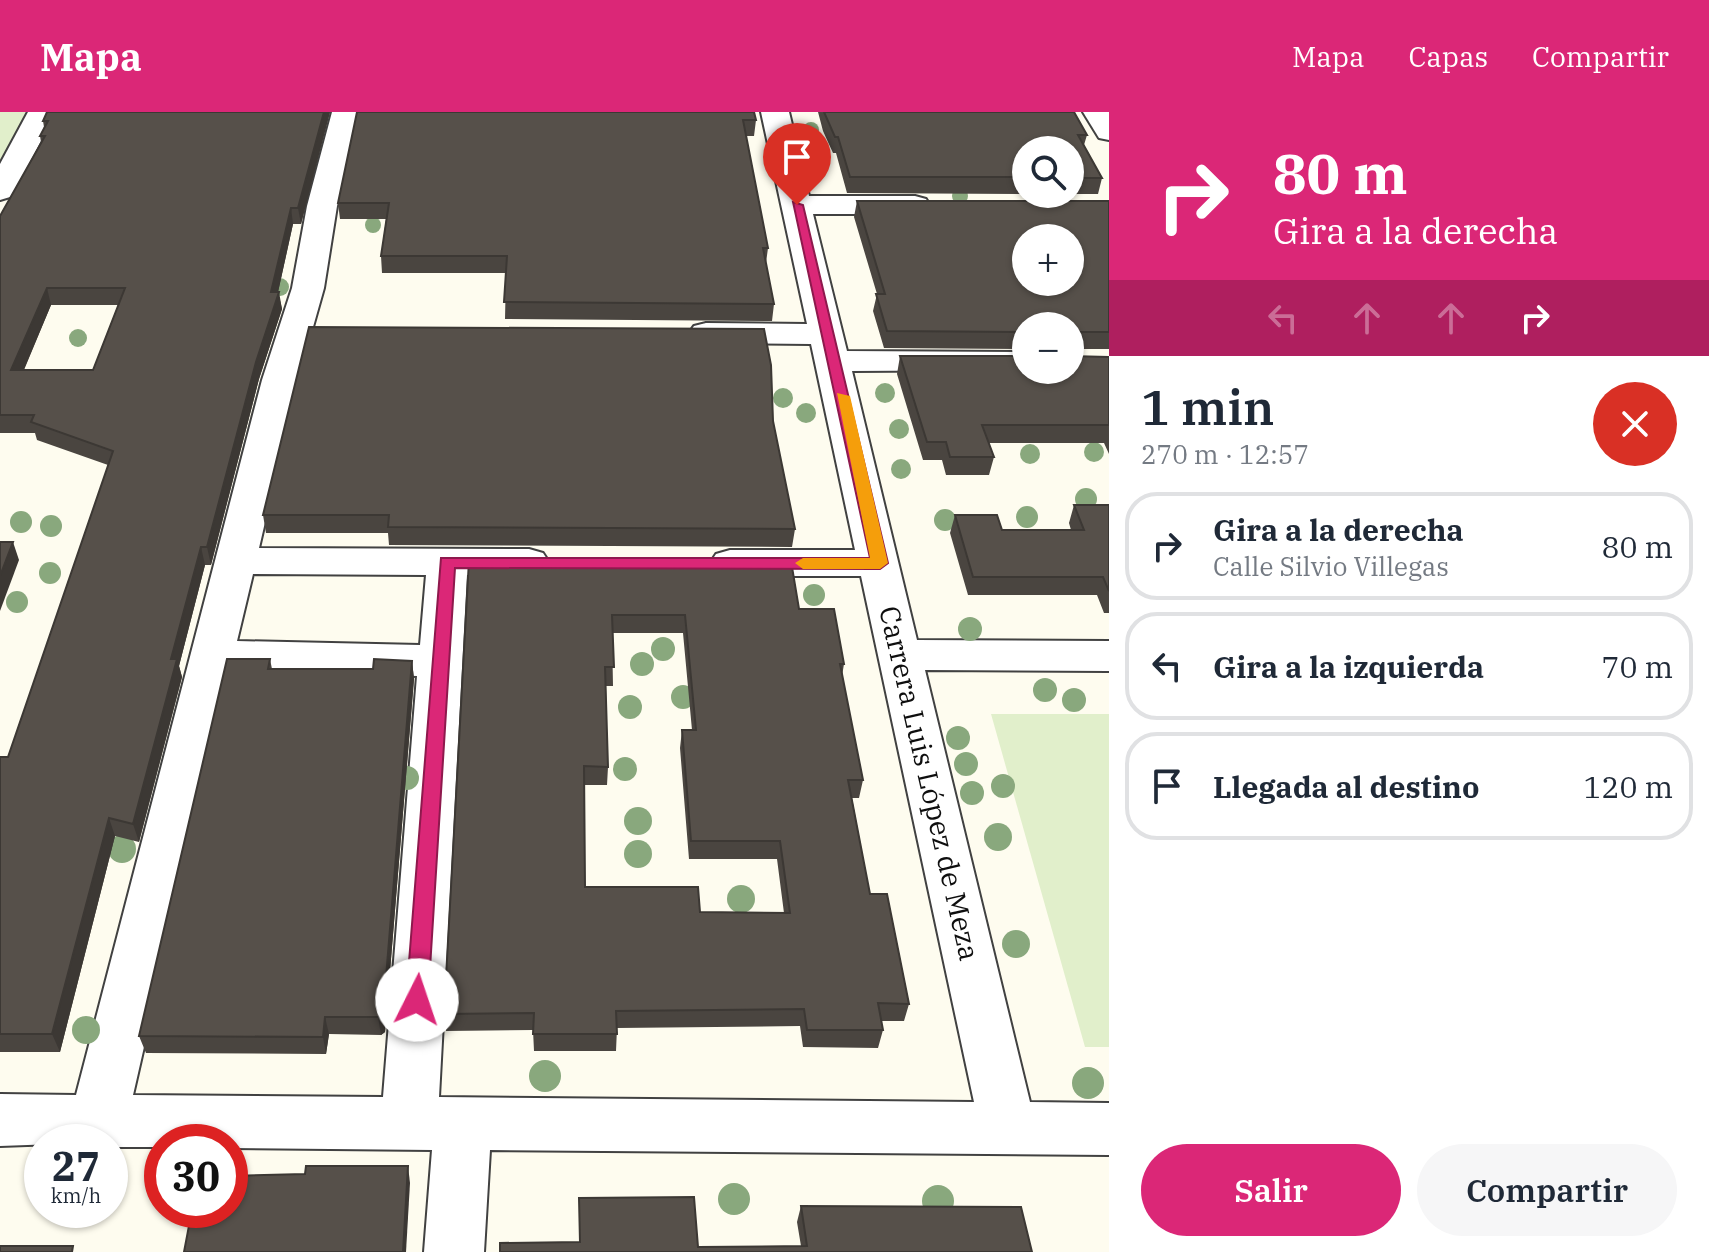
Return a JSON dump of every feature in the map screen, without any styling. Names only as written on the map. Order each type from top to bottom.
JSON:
[{"type":"street","points":[[0,191],[42,112]]},
{"type":"street","points":[[98,1121],[237,561],[310,331],[308,288],[322,206],[346,112]]},
{"type":"street","name":"Carrera Luis López de Meza","points":[[775,112],[1008,1128]]},
{"type":"street","points":[[1097,112],[1109,132]]},
{"type":"street","points":[[797,205],[937,205]]},
{"type":"street","points":[[673,333],[1012,361]]},
{"type":"street","points":[[237,561],[571,563]]},
{"type":"street","points":[[447,562],[440,661],[436,1124],[454,1252]]},
{"type":"street","points":[[694,563],[880,563]]},
{"type":"street","points":[[214,655],[440,661]]},
{"type":"street","points":[[901,655],[1109,656]]},
{"type":"street","points":[[0,1120],[1109,1129]]},
{"type":"green space","points":[[0,112],[42,112],[0,191]]},
{"type":"green space","points":[[991,714],[1109,714],[1109,1047],[1085,1047]]},
{"type":"building","points":[[47,112],[324,112],[298,208],[291,208],[271,292],[279,292],[256,362],[207,547],[201,547],[171,659],[177,659],[133,824],[109,818],[52,1034],[0,1034],[0,757],[8,757],[113,451],[31,422],[34,415],[0,415],[0,216],[45,136],[40,136],[48,121],[43,121]],"holes":[[[47,288],[125,288],[93,370],[11,370]]]},
{"type":"building","points":[[357,112],[754,112],[756,120],[743,120],[768,248],[763,248],[774,304],[504,302],[507,256],[381,256],[389,203],[338,203]]},
{"type":"building","points":[[824,112],[1074,112],[1087,135],[1012,136],[1012,177],[850,177],[838,137],[835,137]]},
{"type":"building","points":[[1084,146],[1102,178],[1084,178]]},
{"type":"building","points":[[857,201],[1012,201],[1012,208],[1084,208],[1084,201],[1109,201],[1109,332],[1084,332],[1084,312],[1012,312],[1012,332],[887,331],[876,294],[885,294]]},
{"type":"building","points":[[309,327],[764,329],[771,365],[773,421],[795,529],[388,527],[389,515],[263,515]]},
{"type":"building","points":[[900,356],[1012,356],[1012,384],[1084,384],[1084,356],[1109,357],[1109,425],[982,425],[994,457],[950,457],[946,442],[927,442]]},
{"type":"building","points":[[1074,505],[1109,505],[1109,591],[1103,577],[973,577],[955,515],[997,515],[1002,530],[1084,530]]},
{"type":"building","points":[[0,542],[13,542],[0,576]]},
{"type":"building","points":[[469,560],[791,561],[799,609],[834,609],[844,664],[840,664],[863,780],[848,780],[870,894],[887,894],[909,1004],[878,1003],[883,1030],[807,1030],[804,1009],[616,1011],[617,1034],[533,1034],[534,1013],[444,1014]],"holes":[[[612,615],[685,615],[696,730],[682,730],[691,841],[780,841],[790,913],[700,912],[698,887],[585,887],[584,766],[608,767],[605,667],[614,667]]]},
{"type":"building","points":[[227,659],[270,659],[268,669],[373,669],[374,659],[412,661],[383,1014],[378,1017],[325,1017],[323,1037],[139,1036]]},
{"type":"building","points":[[306,1166],[408,1166],[403,1252],[184,1252],[189,1228],[248,1228],[248,1176],[305,1174]]},
{"type":"building","points":[[694,1197],[698,1247],[807,1246],[801,1206],[1021,1207],[1032,1252],[500,1252],[500,1243],[580,1242],[579,1198]]},
{"type":"building","points":[[0,1246],[73,1246],[72,1252],[0,1252]]},
{"type":"slow traffic","points":[[803,563],[880,563],[842,396]]},
{"type":"route","points":[[417,1000],[447,562],[880,563],[797,205]]}]
